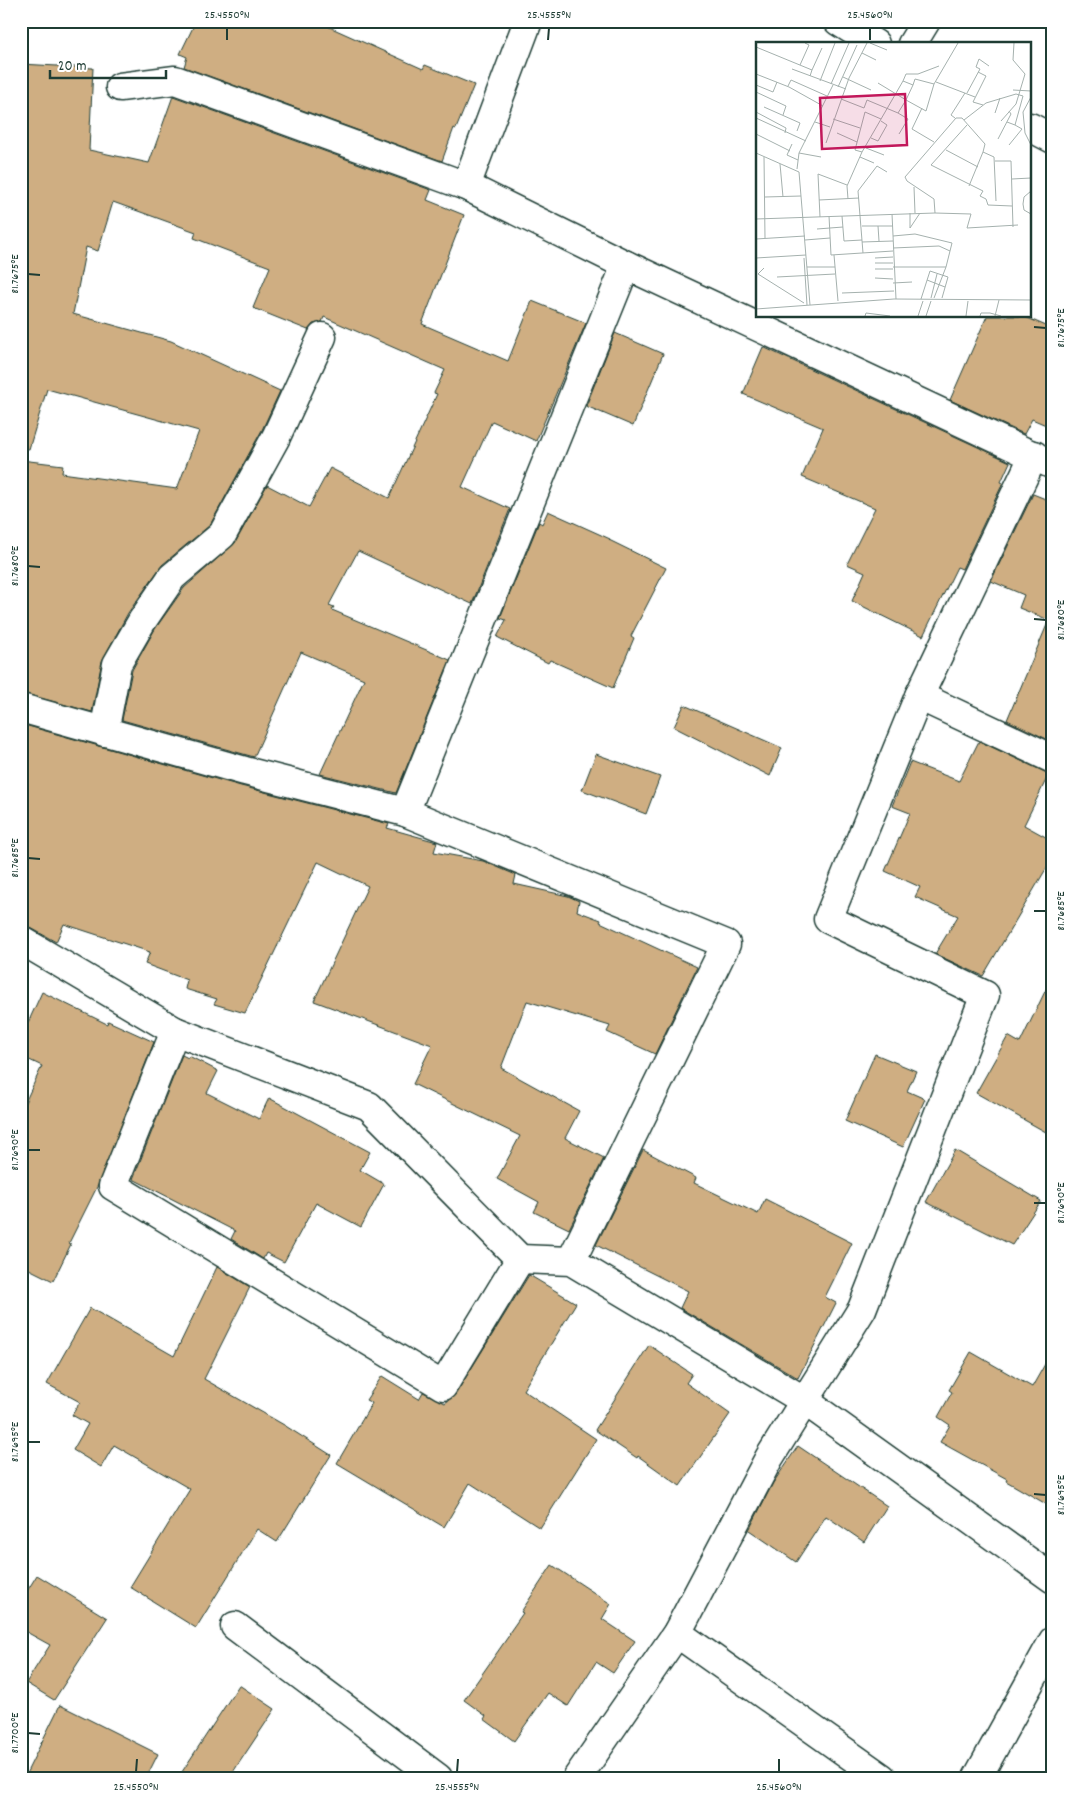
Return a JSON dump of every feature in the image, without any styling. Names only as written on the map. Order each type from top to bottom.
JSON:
[{"type":"street","points":[[466,186],[528,21]]},
{"type":"street","points":[[838,21],[872,42]]},
{"type":"street","points":[[913,42],[926,21]]},
{"type":"street","points":[[120,87],[175,80],[466,186],[626,265],[1043,460],[919,696],[828,919],[985,995],[862,1308],[769,1458],[678,1633],[577,1778]]},
{"type":"street","points":[[1032,128],[1053,139]]},
{"type":"street","points":[[405,812],[626,265]]},
{"type":"street","points":[[104,732],[118,664],[122,656],[142,621],[172,577],[222,536],[276,437],[322,337]]},
{"type":"street","points":[[919,696],[1053,760]]},
{"type":"street","points":[[21,708],[245,771],[405,812],[726,944],[571,1261]]},
{"type":"street","points":[[21,940],[175,1031],[369,1106],[520,1258],[571,1261],[805,1401],[1053,1579]]},
{"type":"street","points":[[175,1031],[113,1186],[443,1386],[520,1258]]},
{"type":"street","points":[[235,1626],[438,1778]]},
{"type":"street","points":[[678,1633],[882,1778]]},
{"type":"street","points":[[977,1778],[1053,1641]]},
{"type":"building","points":[[196,21],[316,21],[423,69],[425,65],[474,85],[456,129],[454,128],[442,161],[184,67],[187,57],[180,54]]},
{"type":"building","points":[[21,64],[93,68],[89,150],[149,163],[173,96],[431,190],[427,200],[464,215],[422,324],[508,361],[532,301],[586,323],[536,441],[492,421],[462,487],[510,509],[472,604],[358,551],[329,605],[334,607],[332,610],[450,660],[396,793],[320,774],[364,679],[301,652],[254,757],[122,720],[132,670],[155,629],[184,588],[235,543],[267,485],[309,507],[330,468],[389,498],[437,394],[434,393],[445,370],[324,317],[322,322],[313,324],[308,330],[253,308],[270,267],[194,238],[196,232],[113,202],[98,251],[86,247],[73,314],[171,341],[280,391],[262,430],[210,525],[162,565],[128,613],[102,661],[92,712],[21,693],[21,460],[63,465],[62,473],[177,489],[199,431],[47,389],[29,449],[21,448]]},
{"type":"building","points":[[986,318],[1028,318],[1053,329],[1053,428],[1032,419],[1024,434],[950,400]]},
{"type":"building","points":[[615,333],[663,354],[633,426],[586,406]]},
{"type":"building","points":[[763,347],[1010,462],[1001,482],[1003,483],[962,569],[957,567],[923,636],[852,601],[865,572],[847,564],[875,508],[802,477],[823,428],[743,394]]},
{"type":"building","points":[[1033,494],[1053,502],[1053,742],[1007,720],[1049,620],[1019,608],[1024,595],[991,581]]},
{"type":"building","points":[[548,511],[610,539],[666,568],[631,636],[634,638],[613,688],[550,660],[548,663],[497,637],[506,620],[500,618],[539,522],[542,524]]},
{"type":"building","points":[[684,705],[782,748],[770,776],[674,727]]},
{"type":"building","points":[[21,724],[241,786],[389,824],[387,828],[437,842],[434,852],[483,861],[516,875],[514,884],[568,896],[579,901],[577,911],[601,920],[600,922],[697,967],[655,1054],[607,1032],[610,1026],[527,1001],[501,1068],[579,1111],[565,1138],[604,1158],[569,1229],[534,1212],[539,1202],[497,1179],[520,1136],[413,1084],[432,1045],[314,1001],[368,886],[318,862],[245,1013],[214,1004],[217,999],[185,989],[187,980],[145,964],[150,952],[64,924],[56,942],[21,924]]},
{"type":"building","points":[[979,741],[1049,774],[1024,825],[1053,841],[1053,857],[983,976],[935,954],[958,916],[915,897],[920,887],[885,871],[910,813],[892,806],[910,762],[959,781]]},
{"type":"building","points":[[596,754],[660,777],[646,814],[582,790]]},
{"type":"building","points":[[1053,975],[1053,1136],[976,1093],[1008,1036],[1020,1043]]},
{"type":"building","points":[[42,992],[107,1024],[108,1021],[154,1042],[98,1185],[69,1243],[71,1244],[53,1281],[21,1265],[21,1111],[42,1066],[21,1056],[21,1038]]},
{"type":"building","points":[[875,1054],[916,1071],[907,1091],[925,1099],[903,1147],[845,1121]]},
{"type":"building","points":[[182,1055],[188,1058],[189,1056],[218,1071],[207,1093],[259,1119],[269,1098],[370,1152],[360,1170],[384,1184],[361,1227],[316,1203],[284,1262],[266,1253],[263,1259],[231,1239],[235,1231],[133,1179]]},
{"type":"building","points":[[643,1150],[696,1178],[694,1183],[758,1214],[765,1199],[852,1243],[825,1297],[836,1303],[798,1378],[680,1308],[688,1291],[596,1245]]},
{"type":"building","points":[[955,1150],[1041,1201],[1012,1245],[926,1202]]},
{"type":"building","points":[[217,1267],[250,1287],[204,1379],[284,1425],[331,1455],[277,1542],[257,1529],[196,1628],[130,1587],[190,1489],[114,1445],[101,1467],[73,1450],[88,1424],[72,1415],[80,1402],[47,1384],[90,1308],[174,1356]]},
{"type":"building","points":[[529,1275],[576,1303],[523,1390],[596,1439],[540,1528],[470,1483],[444,1527],[337,1463],[372,1403],[366,1400],[382,1376],[419,1399],[423,1392],[445,1403],[455,1395]]},
{"type":"building","points":[[649,1345],[692,1374],[686,1383],[730,1414],[680,1486],[638,1456],[637,1458],[595,1430]]},
{"type":"building","points":[[1053,1350],[1053,1508],[1006,1481],[1007,1479],[940,1442],[950,1425],[938,1417],[952,1392],[949,1390],[971,1352],[1032,1387]]},
{"type":"building","points":[[798,1446],[887,1506],[864,1542],[826,1516],[796,1562],[749,1530],[773,1483]]},
{"type":"building","points":[[552,1565],[611,1604],[602,1619],[635,1641],[613,1673],[596,1662],[568,1706],[548,1693],[514,1741],[484,1719],[486,1716],[464,1700],[510,1634],[523,1613],[521,1612]]},
{"type":"building","points":[[37,1575],[107,1618],[54,1700],[26,1683],[50,1645],[21,1629],[21,1601]]},
{"type":"building","points":[[239,1685],[275,1709],[229,1778],[178,1778]]},
{"type":"building","points":[[60,1705],[158,1754],[146,1778],[24,1778]]}]
